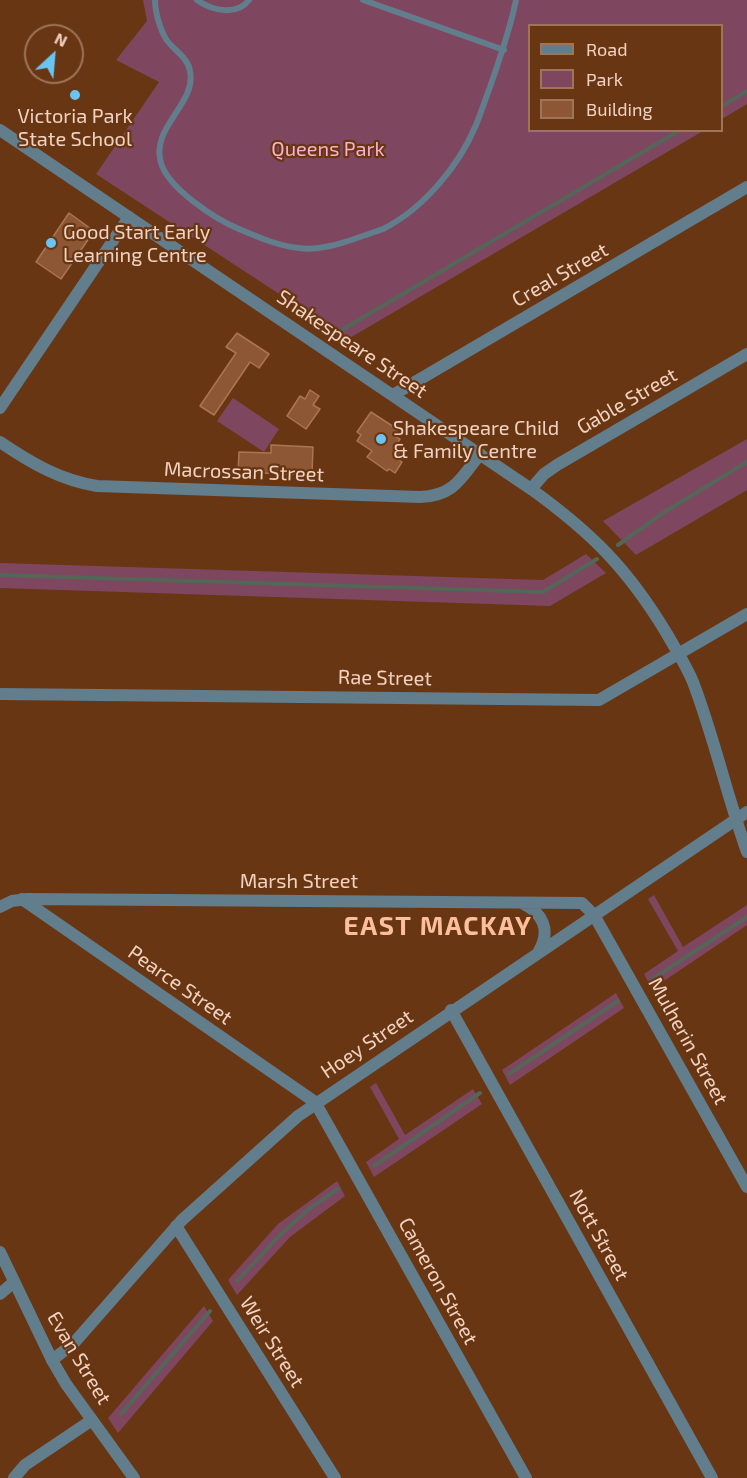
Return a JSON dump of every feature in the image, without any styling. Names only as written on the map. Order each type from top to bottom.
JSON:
[{"type":"street","name":"Shakespeare Street","points":[[0,130],[531,489],[569,516],[598,543],[619,565],[648,603],[679,654],[693,683],[742,816],[747,852]]},
{"type":"street","name":"Creal Street","points":[[393,395],[747,187]]},
{"type":"street","points":[[0,408],[129,218]]},
{"type":"street","name":"Gable Street","points":[[531,489],[544,474],[557,465],[747,354]]},
{"type":"street","name":"Macrossan Street","points":[[0,442],[47,472],[71,481],[97,486],[420,497],[438,494],[453,488],[480,454]]},
{"type":"street","name":"Rae Street","points":[[0,694],[598,700],[747,614]]},
{"type":"street","name":"Hoey Street","points":[[52,1360],[73,1344],[176,1226],[292,1120],[451,1010],[742,816]]},
{"type":"street","name":"Marsh Street","points":[[0,907],[7,902],[22,899],[579,902],[594,915]]},
{"type":"street","name":"Pearce Street","points":[[22,899],[315,1102]]},
{"type":"street","points":[[516,902],[532,908],[544,922],[545,935],[538,952]]},
{"type":"street","name":"Mulherin Street","points":[[594,915],[747,1187]]},
{"type":"street","name":"Nott Street","points":[[451,1010],[712,1478]]},
{"type":"street","name":"Cameron Street","points":[[315,1102],[526,1478]]},
{"type":"street","name":"Weir Street","points":[[176,1226],[335,1478]]},
{"type":"street","name":"Evan Street","points":[[0,1252],[66,1384],[134,1478]]},
{"type":"street","points":[[0,1294],[14,1282]]},
{"type":"street","points":[[14,1478],[25,1465],[92,1420]]},
{"type":"lane","points":[[155,0],[159,22],[166,39],[183,56],[190,70],[191,85],[161,138],[158,148],[161,164],[168,178],[176,187],[226,223],[265,240],[301,249],[337,245],[383,228],[410,211],[435,187],[457,159],[475,127],[504,50],[516,0]]},
{"type":"lane","points":[[197,0],[223,11],[237,10],[249,0]]},
{"type":"lane","points":[[363,0],[504,50]]},
{"type":"green space","name":"Queens Park","points":[[143,0],[747,0],[747,104],[723,118],[723,24],[528,24],[528,132],[701,132],[348,339],[96,174],[159,82],[116,60],[147,21]]},
{"type":"green space","points":[[233,398],[279,429],[264,452],[217,421]]},
{"type":"green space","points":[[747,439],[747,490],[636,555],[603,521]]},
{"type":"green space","points":[[586,554],[606,573],[550,606],[0,588],[0,563],[543,580]]},
{"type":"green space","points":[[654,895],[683,947],[747,905],[747,925],[652,989],[644,974],[678,951],[648,899]]},
{"type":"green space","points":[[616,993],[624,1008],[510,1085],[502,1070]]},
{"type":"green space","points":[[376,1083],[405,1135],[473,1089],[482,1104],[374,1177],[366,1162],[399,1139],[370,1087]]},
{"type":"green space","points":[[337,1181],[345,1196],[290,1237],[237,1295],[228,1280],[278,1224]]},
{"type":"green space","points":[[204,1306],[213,1321],[118,1433],[108,1418]]},
{"type":"building","points":[[69,213],[94,231],[61,279],[36,262]]},
{"type":"building","points":[[237,333],[269,354],[259,368],[250,362],[214,415],[200,406],[236,353],[226,347]]},
{"type":"building","points":[[310,390],[319,396],[313,405],[320,409],[306,429],[287,416],[300,396],[305,399]]},
{"type":"building","name":"Shakespeare Child & Family Centre","points":[[371,412],[400,431],[396,437],[400,439],[397,444],[403,448],[396,458],[402,462],[395,473],[389,469],[387,471],[367,457],[372,451],[357,441],[361,435],[357,432]]},
{"type":"building","points":[[271,445],[313,447],[312,475],[238,472],[239,452],[271,453]]},
{"type":"waterway","points":[[723,105],[747,91]]},
{"type":"waterway","points":[[335,334],[677,132]]},
{"type":"waterway","points":[[618,545],[666,511],[747,462]]},
{"type":"waterway","points":[[0,575],[543,592],[597,559]]},
{"type":"waterway","points":[[651,980],[747,917]]},
{"type":"waterway","points":[[509,1074],[618,1001]]},
{"type":"waterway","points":[[374,1166],[480,1093]]},
{"type":"waterway","points":[[237,1281],[280,1235],[310,1208],[338,1189]]},
{"type":"waterway","points":[[121,1414],[210,1311]]},
{"type":"place","name":"Victoria Park State School","points":[[75,95]]},
{"type":"place","name":"Good Start Early Learning Centre","points":[[51,243]]},
{"type":"place","name":"Shakespeare Child & Family Centre","points":[[381,439]]},
{"type":"district","name":"EAST MACKAY","points":[[438,926]]}]
